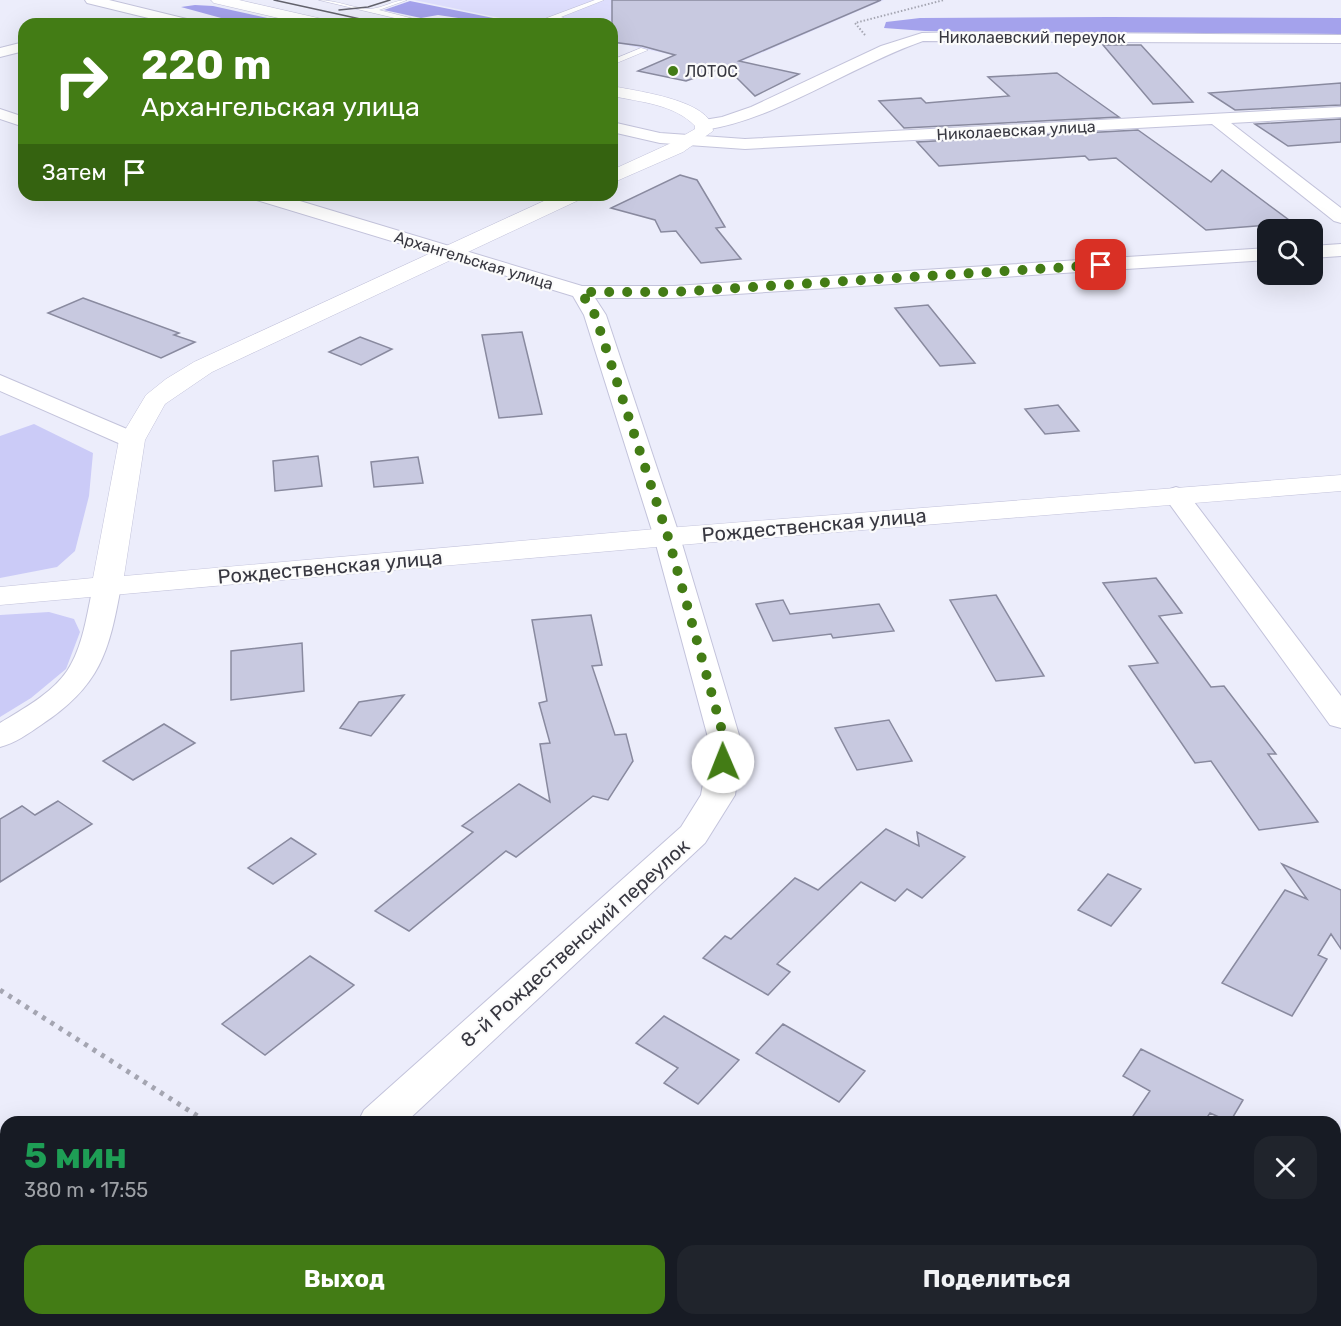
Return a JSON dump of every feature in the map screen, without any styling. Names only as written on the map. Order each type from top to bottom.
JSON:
[{"type":"main road","points":[[219,0],[298,18]]},
{"type":"main road","points":[[618,92],[678,107],[692,113],[704,125],[704,132],[690,141],[618,174]]},
{"type":"main road","points":[[107,586],[132,440],[155,400],[175,384],[203,367],[561,201]]},
{"type":"main road","name":"Рождественская улица","points":[[0,596],[668,537],[1341,483]]},
{"type":"street","points":[[92,0],[165,18]]},
{"type":"street","points":[[126,18],[145,13]]},
{"type":"street","name":"Николаевский переулок","points":[[704,125],[725,122],[758,110],[886,50],[922,37],[1341,39]]},
{"type":"street","points":[[0,52],[18,48]]},
{"type":"street","name":"Николаевская улица","points":[[618,128],[660,138],[722,144],[823,141],[1341,112]]},
{"type":"street","points":[[0,114],[18,120]]},
{"type":"street","points":[[1216,119],[1341,217]]},
{"type":"street","name":"Архангельская улица","points":[[279,201],[581,292],[674,292],[1257,255]]},
{"type":"street","points":[[1323,251],[1341,250]]},
{"type":"street","name":"8-й Рождественский переулок","points":[[386,1116],[693,835],[718,795],[726,745],[668,537],[595,315],[581,292]]},
{"type":"street","points":[[0,382],[132,440]]},
{"type":"street","points":[[1176,495],[1341,718]]},
{"type":"street","points":[[0,737],[65,692],[86,665],[107,586]]},
{"type":"lane","points":[[322,0],[403,18]]},
{"type":"lane","points":[[371,11],[404,0]]},
{"type":"lane","points":[[551,18],[601,0]]},
{"type":"lane","points":[[618,61],[644,50]]},
{"type":"path","points":[[886,50],[864,46],[865,35],[855,23],[944,0]]},
{"type":"path","points":[[0,990],[198,1116]]},
{"type":"shaded area","points":[[414,0],[884,0],[729,67],[618,43],[618,18],[500,18]]},
{"type":"shaded area","points":[[410,1],[493,18],[458,18],[438,15],[421,18],[384,10]]},
{"type":"shaded area","points":[[213,6],[267,18],[221,18],[181,7]]},
{"type":"shaded area","points":[[920,18],[1341,18],[1341,34],[925,31],[884,28],[886,22]]},
{"type":"shaded area","points":[[34,424],[93,453],[89,496],[75,551],[57,567],[0,578],[0,436]]},
{"type":"shaded area","points":[[49,612],[74,619],[80,632],[66,669],[31,698],[0,717],[0,615]]},
{"type":"building","points":[[612,0],[881,0],[739,61],[799,74],[755,96],[726,67],[686,81],[638,71],[675,55],[642,46],[618,43],[618,18],[612,18]]},
{"type":"building","points":[[1103,45],[1141,45],[1193,102],[1153,104]]},
{"type":"building","points":[[1057,73],[1119,117],[904,128],[879,101],[921,98],[926,103],[1009,96],[988,77]]},
{"type":"building","points":[[1341,83],[1341,105],[1235,110],[1209,93]]},
{"type":"building","points":[[1341,119],[1341,142],[1288,146],[1255,124]]},
{"type":"building","points":[[1138,130],[1211,182],[1222,170],[1288,219],[1257,219],[1257,226],[1206,230],[1116,158],[1089,160],[1085,156],[939,166],[917,142]]},
{"type":"building","points":[[680,175],[697,180],[725,227],[716,228],[741,259],[701,263],[676,231],[661,232],[655,220],[611,208]]},
{"type":"building","points":[[83,298],[179,333],[174,335],[195,342],[161,358],[48,313]]},
{"type":"building","points":[[928,305],[975,363],[940,366],[895,308]]},
{"type":"building","points":[[522,332],[542,414],[499,418],[482,335]]},
{"type":"building","points":[[360,337],[392,349],[361,365],[329,352]]},
{"type":"building","points":[[1058,405],[1079,431],[1045,434],[1025,409]]},
{"type":"building","points":[[318,456],[322,486],[275,491],[273,461]]},
{"type":"building","points":[[418,457],[423,483],[374,487],[371,462]]},
{"type":"building","points":[[1156,578],[1182,613],[1159,616],[1211,687],[1224,686],[1276,754],[1268,754],[1318,822],[1259,830],[1211,761],[1195,763],[1129,666],[1158,663],[1103,583]]},
{"type":"building","points":[[996,595],[1044,676],[996,681],[950,600]]},
{"type":"building","points":[[783,600],[790,614],[879,604],[894,631],[833,638],[831,634],[773,641],[756,604]]},
{"type":"building","points":[[591,615],[602,665],[592,666],[615,735],[626,734],[633,761],[608,800],[593,796],[516,857],[506,851],[409,931],[375,911],[473,832],[462,826],[519,784],[550,802],[540,744],[550,743],[539,703],[547,701],[532,620]]},
{"type":"building","points":[[302,643],[304,691],[231,700],[231,651]]},
{"type":"building","points":[[404,695],[371,736],[340,728],[359,702]]},
{"type":"building","points":[[889,720],[912,761],[857,770],[835,728]]},
{"type":"building","points":[[164,724],[195,743],[133,780],[103,761]]},
{"type":"building","points":[[58,801],[92,824],[0,882],[0,819],[22,806],[35,815]]},
{"type":"building","points":[[886,829],[919,846],[917,832],[965,857],[922,898],[907,889],[895,901],[861,882],[777,964],[790,972],[768,995],[703,958],[725,936],[731,939],[795,878],[818,890]]},
{"type":"building","points":[[291,838],[316,854],[273,884],[248,868]]},
{"type":"building","points":[[1282,864],[1341,890],[1341,949],[1331,934],[1318,955],[1327,959],[1292,1016],[1222,983],[1285,890],[1307,899]]},
{"type":"building","points":[[1108,874],[1141,889],[1111,926],[1078,910]]},
{"type":"building","points":[[310,956],[354,985],[265,1055],[222,1024]]},
{"type":"building","points":[[664,1016],[739,1060],[698,1104],[664,1083],[678,1068],[636,1043]]},
{"type":"building","points":[[783,1024],[865,1071],[839,1102],[756,1053]]},
{"type":"building","points":[[1141,1049],[1243,1100],[1234,1116],[1217,1116],[1210,1113],[1208,1116],[1133,1116],[1150,1091],[1123,1076]]},
{"type":"tram line","points":[[274,0],[356,18]]},
{"type":"tram line","points":[[339,10],[368,7],[390,0]]},
{"type":"place","name":"ЛОТОС","points":[[673,71]]},
{"type":"route","points":[[723,762],[726,745],[668,537],[595,315],[581,292],[621,294],[674,292],[1101,265]]}]
